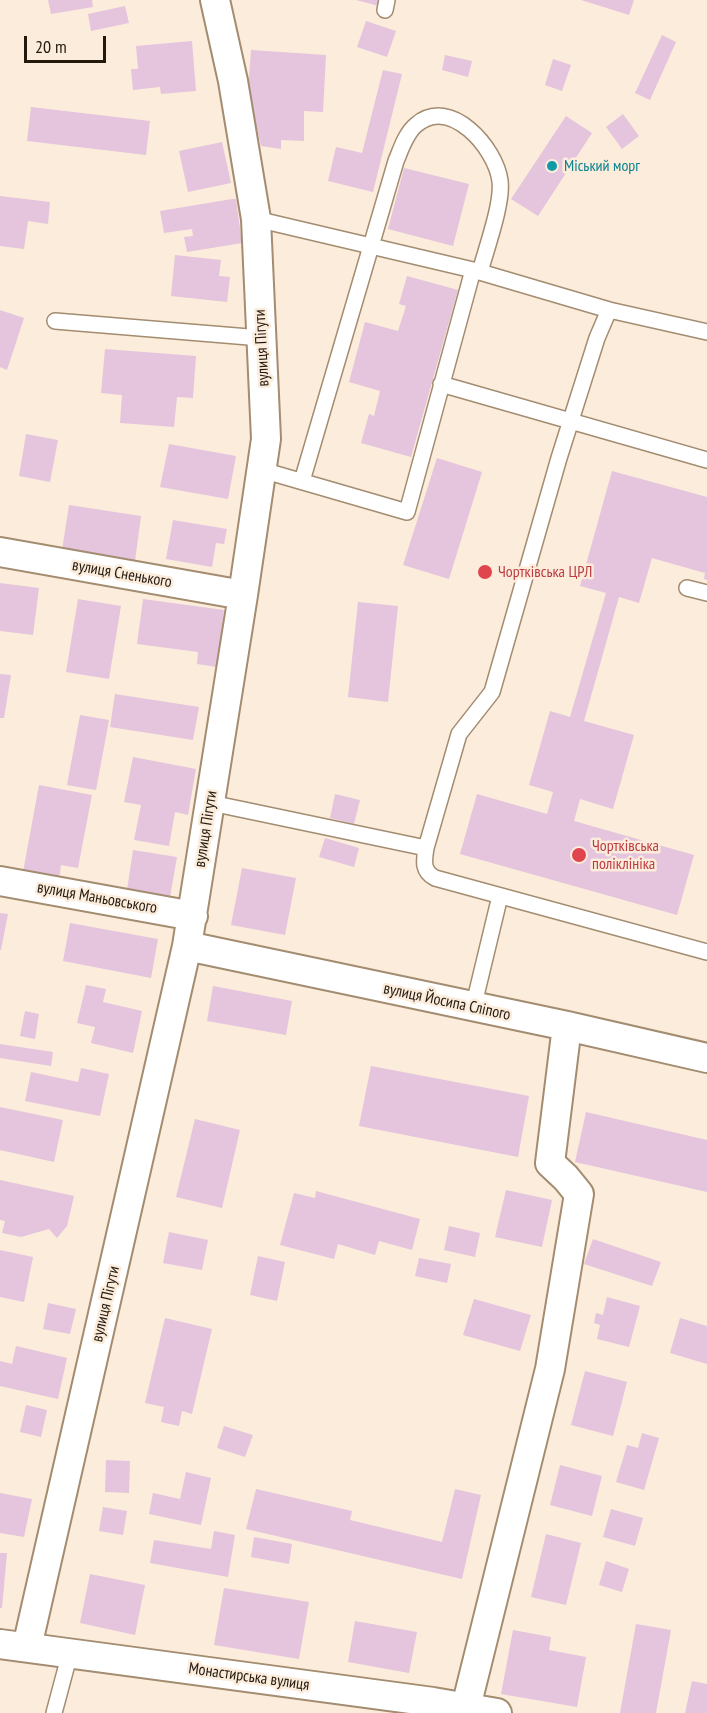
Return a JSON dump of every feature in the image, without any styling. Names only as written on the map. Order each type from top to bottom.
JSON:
[{"type":"street","name":"вулиця Пігути","points":[[14,1645],[187,946],[266,440],[256,219],[233,81],[215,0]]},
{"type":"street","name":"вулиця Сненького","points":[[0,552],[243,595]]},
{"type":"street","name":"вулиця Маньовського","points":[[0,881],[193,916]]},
{"type":"street","name":"вулиця Йосипа Сліпого","points":[[187,946],[567,1026],[707,1058]]},
{"type":"street","points":[[466,1707],[550,1369],[579,1194],[550,1163],[567,1026]]},
{"type":"street","name":"Монастирська вулиця","points":[[14,1645],[497,1713]]},
{"type":"lane","points":[[262,470],[407,512],[441,384],[500,198],[501,184],[494,159],[479,137],[460,122],[438,117],[426,118],[417,123],[410,131],[396,161],[302,481]]},
{"type":"lane","points":[[256,219],[476,271],[609,310],[707,332]]},
{"type":"lane","points":[[609,310],[597,338],[570,421],[492,693],[459,734],[424,862],[429,875],[443,880],[707,952]]},
{"type":"lane","points":[[55,321],[261,338]]},
{"type":"lane","points":[[441,384],[707,460]]},
{"type":"lane","points":[[687,588],[707,593]]},
{"type":"lane","points":[[211,802],[426,848]]},
{"type":"lane","points":[[473,1008],[500,896]]},
{"type":"lane","points":[[54,1713],[70,1653]]},
{"type":"building","points":[[48,0],[92,0],[93,7],[51,14]]},
{"type":"building","points":[[356,0],[380,0],[379,6]]},
{"type":"building","points":[[581,0],[634,0],[629,15]]},
{"type":"building","points":[[125,6],[129,23],[91,31],[88,14]]},
{"type":"building","points":[[366,21],[396,31],[387,57],[357,47]]},
{"type":"building","points":[[662,35],[676,42],[650,100],[635,93]]},
{"type":"building","points":[[192,41],[196,91],[161,94],[160,87],[133,90],[131,69],[138,69],[136,46]]},
{"type":"building","points":[[251,50],[326,55],[323,112],[304,111],[304,141],[281,140],[281,149],[261,146],[248,91]]},
{"type":"building","points":[[445,55],[472,61],[468,77],[442,70]]},
{"type":"building","points":[[553,59],[571,65],[562,91],[545,85]]},
{"type":"building","points":[[383,70],[402,74],[373,192],[328,181],[336,147],[362,153]]},
{"type":"building","points":[[31,107],[150,121],[146,155],[27,141]]},
{"type":"building","points":[[623,114],[639,136],[622,149],[606,127]]},
{"type":"building","name":"Міський морг","points":[[566,116],[592,133],[538,216],[511,199]]},
{"type":"building","points":[[222,142],[231,183],[188,192],[179,151]]},
{"type":"building","points":[[404,168],[469,184],[453,246],[388,229]]},
{"type":"building","points":[[0,196],[50,202],[48,224],[28,221],[24,249],[0,246]]},
{"type":"building","points":[[236,199],[242,243],[187,252],[184,237],[193,236],[192,229],[164,233],[160,211]]},
{"type":"building","points":[[175,255],[221,260],[219,276],[230,277],[227,302],[171,296]]},
{"type":"building","points":[[407,276],[458,290],[411,457],[361,443],[369,414],[374,416],[380,391],[349,382],[365,322],[398,331],[406,306],[399,304]]},
{"type":"building","points":[[0,310],[24,318],[7,370],[0,367]]},
{"type":"building","points":[[105,349],[196,356],[193,398],[177,397],[174,427],[120,423],[122,395],[101,393]]},
{"type":"building","points":[[26,434],[58,440],[50,482],[19,476]]},
{"type":"building","points":[[169,444],[236,456],[228,499],[160,487]]},
{"type":"building","points":[[437,458],[482,472],[449,579],[403,565]]},
{"type":"building","points":[[612,471],[707,497],[707,580],[704,579],[705,573],[652,558],[639,603],[619,597],[584,721],[634,735],[613,809],[580,799],[574,821],[694,855],[677,915],[460,854],[477,794],[547,814],[553,792],[529,785],[550,711],[570,717],[606,593],[580,586]]},
{"type":"building","points":[[69,505],[141,516],[135,561],[62,550]]},
{"type":"building","points":[[173,520],[227,529],[224,544],[216,543],[212,567],[166,559]]},
{"type":"building","points":[[0,583],[39,588],[33,635],[0,631]]},
{"type":"building","points":[[78,599],[121,606],[109,679],[66,672]]},
{"type":"building","points":[[143,599],[224,610],[217,667],[197,664],[198,652],[137,644]]},
{"type":"building","points":[[358,602],[398,606],[388,702],[348,697]]},
{"type":"building","points":[[0,674],[11,675],[4,718],[0,718]]},
{"type":"building","points":[[115,694],[199,707],[193,740],[110,727]]},
{"type":"building","points":[[80,715],[109,720],[96,790],[67,785]]},
{"type":"building","points":[[133,757],[196,769],[188,815],[175,812],[169,846],[134,840],[141,805],[124,802]]},
{"type":"building","points":[[39,785],[92,795],[78,868],[61,865],[59,879],[23,872]]},
{"type":"building","points":[[335,794],[360,800],[354,824],[330,818]]},
{"type":"building","points":[[325,838],[359,848],[354,867],[319,857]]},
{"type":"building","points":[[133,850],[177,857],[170,897],[127,890]]},
{"type":"building","points":[[242,868],[296,878],[285,935],[231,925]]},
{"type":"building","points":[[0,913],[8,914],[1,950],[0,950]]},
{"type":"building","points":[[70,923],[158,939],[151,978],[63,961]]},
{"type":"building","points":[[86,985],[106,989],[103,1002],[142,1011],[133,1053],[91,1043],[95,1027],[77,1023]]},
{"type":"building","points":[[213,986],[292,1001],[286,1035],[207,1021]]},
{"type":"building","points":[[25,1011],[39,1014],[35,1039],[20,1036]]},
{"type":"building","points":[[0,1044],[53,1052],[51,1066],[0,1058]]},
{"type":"building","points":[[371,1066],[529,1096],[518,1157],[359,1126]]},
{"type":"building","points":[[81,1068],[109,1074],[100,1116],[25,1101],[31,1072],[78,1082]]},
{"type":"building","points":[[0,1107],[63,1120],[54,1162],[0,1150]]},
{"type":"building","points":[[586,1112],[707,1140],[707,1192],[575,1162]]},
{"type":"building","points":[[195,1119],[240,1130],[222,1208],[176,1197]]},
{"type":"building","points":[[0,1180],[74,1196],[67,1226],[57,1238],[49,1229],[21,1237],[2,1233],[5,1221],[0,1220]]},
{"type":"building","points":[[506,1190],[552,1200],[542,1247],[495,1237]]},
{"type":"building","points":[[316,1191],[420,1219],[412,1250],[379,1241],[375,1255],[338,1244],[334,1259],[280,1245],[294,1193],[315,1198]]},
{"type":"building","points":[[449,1226],[480,1233],[475,1257],[444,1250]]},
{"type":"building","points":[[169,1232],[208,1240],[202,1270],[163,1263]]},
{"type":"building","points":[[593,1239],[661,1262],[652,1286],[584,1264]]},
{"type":"building","points":[[0,1250],[33,1257],[24,1302],[0,1297]]},
{"type":"building","points":[[258,1256],[285,1262],[277,1301],[250,1295]]},
{"type":"building","points":[[419,1258],[451,1264],[447,1283],[415,1276]]},
{"type":"building","points":[[607,1297],[640,1306],[629,1347],[597,1339],[600,1325],[594,1323],[596,1313],[603,1315]]},
{"type":"building","points":[[474,1299],[531,1315],[520,1351],[463,1335]]},
{"type":"building","points":[[48,1303],[76,1309],[70,1334],[43,1329]]},
{"type":"building","points":[[165,1318],[212,1329],[192,1414],[182,1411],[179,1426],[161,1422],[164,1407],[145,1403]]},
{"type":"building","points":[[680,1318],[707,1326],[707,1364],[670,1353]]},
{"type":"building","points":[[16,1346],[67,1358],[58,1399],[0,1386],[0,1361],[12,1364]]},
{"type":"building","points":[[585,1371],[627,1382],[613,1436],[571,1425]]},
{"type":"building","points":[[26,1405],[47,1410],[41,1437],[20,1432]]},
{"type":"building","points":[[224,1426],[253,1435],[245,1457],[217,1448]]},
{"type":"building","points":[[642,1433],[659,1438],[644,1490],[616,1482],[627,1445],[638,1448]]},
{"type":"building","points":[[106,1460],[130,1461],[129,1493],[105,1492]]},
{"type":"building","points":[[560,1465],[602,1476],[592,1516],[550,1505]]},
{"type":"building","points":[[186,1472],[211,1478],[201,1525],[149,1514],[153,1493],[180,1499]]},
{"type":"building","points":[[256,1489],[352,1511],[350,1520],[442,1542],[455,1489],[481,1495],[462,1579],[246,1529]]},
{"type":"building","points":[[0,1493],[32,1499],[24,1537],[0,1533]]},
{"type":"building","points":[[103,1507],[127,1511],[123,1535],[99,1531]]},
{"type":"building","points":[[611,1509],[643,1518],[635,1546],[603,1537]]},
{"type":"building","points":[[214,1531],[235,1535],[228,1577],[150,1563],[154,1540],[211,1549]]},
{"type":"building","points":[[546,1534],[581,1543],[566,1605],[531,1597]]},
{"type":"building","points":[[254,1537],[292,1544],[289,1564],[251,1557]]},
{"type":"building","points":[[0,1553],[7,1553],[2,1608],[0,1608]]},
{"type":"building","points":[[606,1561],[629,1569],[622,1592],[599,1585]]},
{"type":"building","points":[[90,1574],[145,1585],[135,1635],[80,1623]]},
{"type":"building","points":[[224,1588],[309,1602],[299,1659],[214,1645]]},
{"type":"building","points":[[355,1621],[417,1632],[409,1673],[348,1662]]},
{"type":"building","points":[[636,1624],[671,1630],[656,1713],[620,1713]]},
{"type":"building","points":[[513,1630],[551,1637],[549,1650],[586,1657],[577,1707],[501,1694]]},
{"type":"building","points":[[692,1681],[707,1684],[707,1713],[685,1713]]},
{"type":"place","name":"Міський морг","points":[[552,166]]},
{"type":"place","name":"Чортківська ЦРЛ","points":[[485,572]]},
{"type":"place","name":"Чортківська поліклініка","points":[[579,855]]}]
